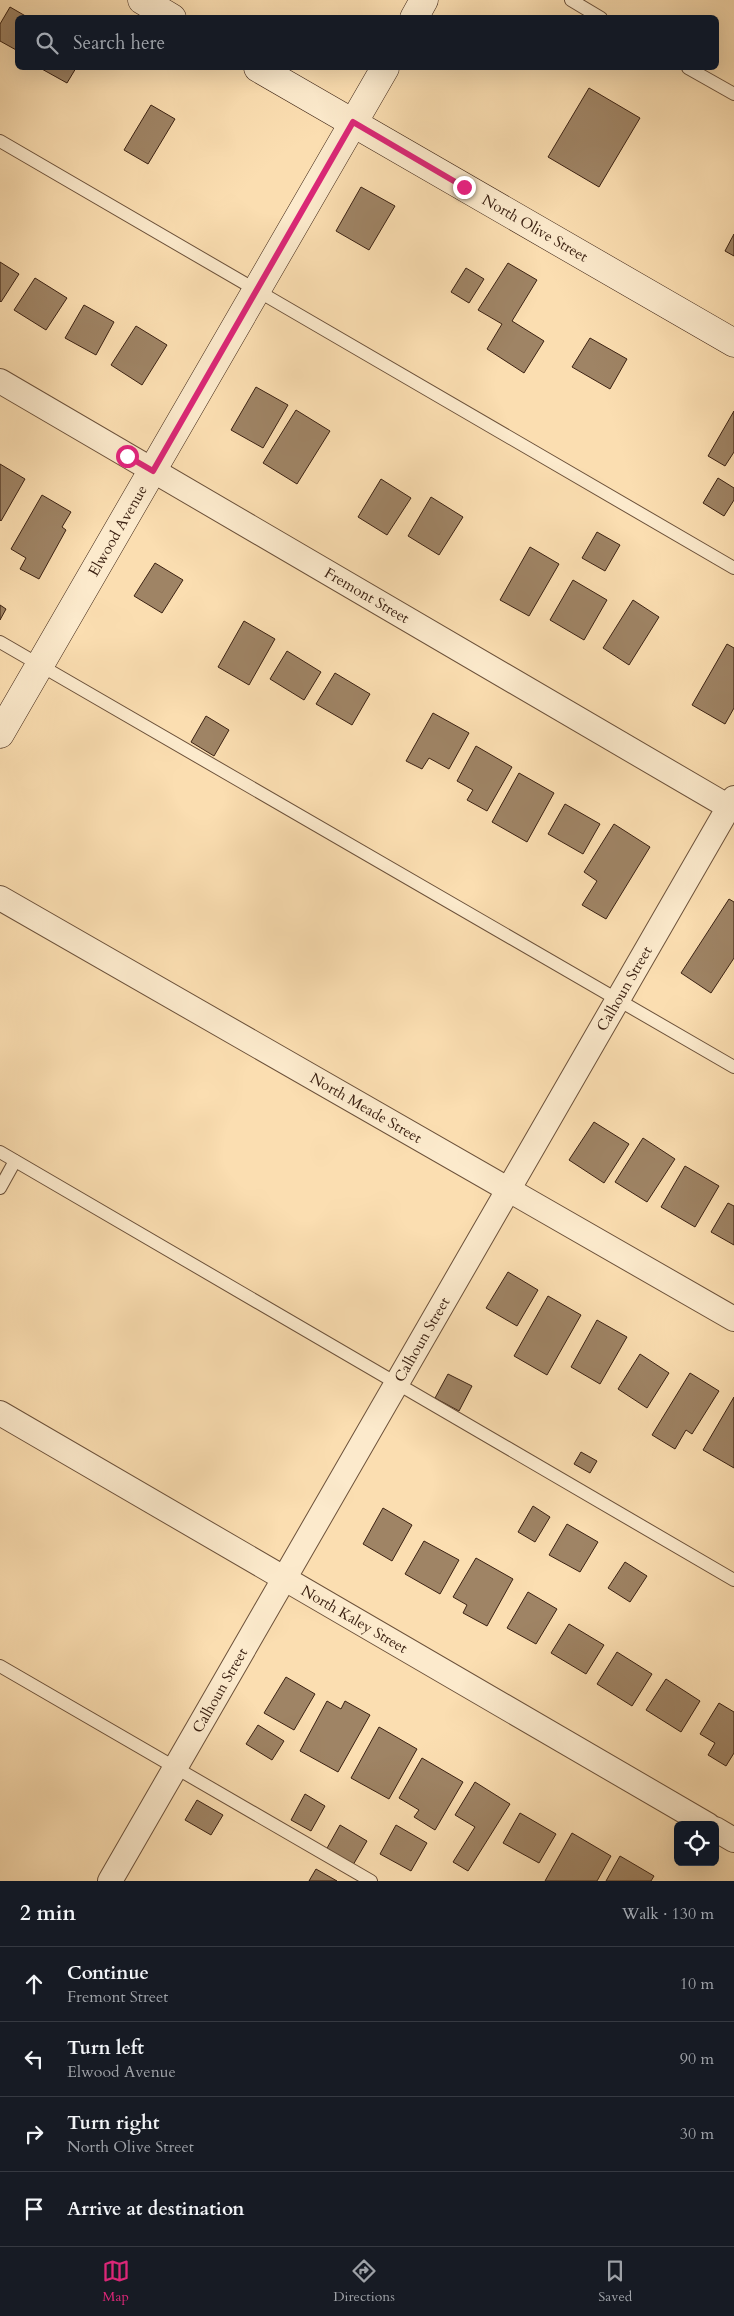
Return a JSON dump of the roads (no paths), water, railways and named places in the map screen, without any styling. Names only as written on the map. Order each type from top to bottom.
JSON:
[{"type":"street","points":[[142,0],[167,15]]},
{"type":"street","points":[[416,15],[424,0]]},
{"type":"street","name":"North Olive Street","points":[[262,70],[734,343]]},
{"type":"street","name":"Elwood Avenue","points":[[0,734],[384,70]]},
{"type":"street","name":"Fremont Street","points":[[0,381],[732,805]]},
{"type":"street","name":"Calhoun Street","points":[[110,1881],[732,805]]},
{"type":"street","name":"North Meade Street","points":[[0,898],[734,1319]]},
{"type":"street","name":"North Kaley Street","points":[[0,1413],[701,1821]]},
{"type":"street","points":[[719,1831],[734,1840]]},
{"type":"lane","points":[[571,0],[596,15]]},
{"type":"lane","points":[[692,70],[734,94]]},
{"type":"lane","points":[[0,141],[734,568]]},
{"type":"lane","points":[[0,642],[734,1066]]},
{"type":"lane","points":[[0,1152],[734,1580]]},
{"type":"lane","points":[[0,1188],[16,1161]]},
{"type":"lane","points":[[0,1666],[371,1881]]}]
